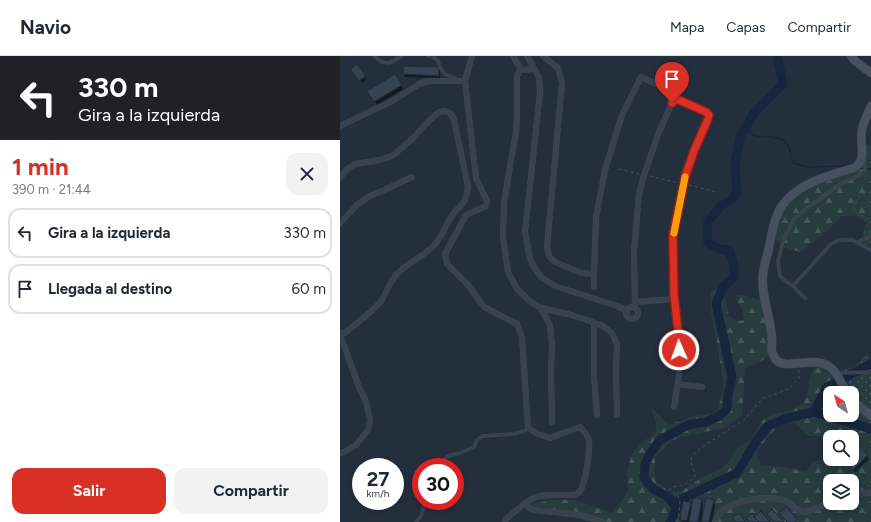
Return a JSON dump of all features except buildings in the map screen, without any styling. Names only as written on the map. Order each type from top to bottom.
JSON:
[{"type":"street","points":[[472,56],[463,80],[476,178],[487,201],[486,206],[466,215],[444,254],[447,264],[468,285],[484,307],[517,324],[522,338],[528,428],[538,434],[550,438],[580,427],[586,432],[588,439],[588,456],[583,483],[579,493],[575,495],[540,496],[532,498],[504,522]]},
{"type":"street","points":[[513,56],[521,70]]},
{"type":"street","points":[[527,56],[539,77],[540,92],[525,232],[530,259],[542,278],[555,286],[627,311]]},
{"type":"street","points":[[543,56],[558,68],[562,83],[547,247],[549,256],[555,262],[581,273],[594,274]]},
{"type":"street","points":[[851,56],[871,74]]},
{"type":"street","points":[[534,69],[521,70],[517,75],[516,133],[504,203],[503,236],[508,272],[517,289],[531,302],[541,308],[568,314],[603,326],[612,333],[617,344],[617,415]]},
{"type":"street","points":[[594,287],[596,217],[605,170],[622,115],[641,77],[656,84]]},
{"type":"street","points":[[340,126],[392,101],[420,83],[428,81],[463,80]]},
{"type":"street","points":[[674,407],[679,375],[673,236],[683,184],[694,151],[709,115],[706,112],[679,100],[675,100],[672,103],[659,132],[644,175],[639,195],[634,252],[635,305],[638,310],[638,316],[633,320],[627,317],[626,314],[629,308],[635,305],[675,299]]},
{"type":"street","points":[[842,386],[837,373],[830,366],[813,362],[784,364],[777,361],[772,352],[772,339],[763,293],[763,275],[780,208],[798,191],[828,175],[854,168],[860,164],[862,152],[862,129],[867,123],[871,106]]},
{"type":"street","points":[[340,178],[355,164],[392,156],[411,140],[439,112],[445,111],[450,113],[454,119],[468,187],[464,202],[453,214],[437,242],[392,279],[381,301],[376,307],[345,333],[340,334],[359,387],[366,401],[370,420],[368,430],[356,445],[340,453]]},
{"type":"street","points":[[340,223],[358,204],[370,196],[412,177]]},
{"type":"street","points":[[541,308],[550,325],[552,346],[552,422]]},
{"type":"street","points":[[594,323],[594,375],[597,415]]},
{"type":"street","points":[[678,384],[702,387]]},
{"type":"street","points":[[859,405],[871,416]]},
{"type":"street","points":[[859,494],[871,492]]},
{"type":"street","points":[[715,522],[718,515],[726,508],[740,502],[756,498],[784,500],[796,510],[804,512],[823,505]]},
{"type":"street","points":[[528,501],[526,505],[534,510],[581,515],[603,522]]},
{"type":"lane","points":[[374,56],[381,62],[386,63],[402,56]]},
{"type":"lane","points":[[428,56],[434,57],[437,60],[446,75],[463,80]]},
{"type":"lane","points":[[805,298],[780,276],[778,261],[784,238],[794,219],[804,210],[837,186],[861,174],[865,170],[862,152]]},
{"type":"lane","points":[[859,243],[861,240],[871,237]]},
{"type":"lane","points":[[793,286],[831,244],[839,240],[853,240],[871,250]]},
{"type":"lane","points":[[837,373],[871,372]]},
{"type":"lane","points":[[446,458],[474,447],[476,440],[482,436],[515,434],[528,428]]},
{"type":"lane","points":[[416,522],[422,516],[423,510]]},
{"type":"path","points":[[619,169],[716,192]]},
{"type":"path","points":[[871,192],[862,194],[854,206],[857,214],[868,218],[871,223]]},
{"type":"path","points":[[678,522],[680,501],[678,496],[670,490],[672,487],[678,487],[691,482],[695,477],[695,473],[690,462],[692,456],[702,447],[745,419],[763,398],[788,389],[799,379],[799,363]]},
{"type":"green space","points":[[862,144],[871,145],[871,243],[862,247],[861,245],[866,222],[856,216],[842,216],[823,235],[800,252],[784,247],[772,236],[776,219],[798,190],[855,167]]},
{"type":"green space","points":[[723,287],[729,316],[738,321],[744,320],[742,308],[738,303],[736,295],[745,295],[761,301],[773,352],[760,362],[745,368],[742,415],[725,428],[681,437],[671,441],[656,456],[654,469],[657,482],[673,494],[683,490],[701,478],[721,469],[732,458],[736,449],[751,440],[763,420],[773,414],[791,411],[804,403],[814,361],[823,362],[842,386],[823,386],[823,422],[859,422],[859,403],[871,414],[871,522],[592,522],[543,507],[532,510],[526,507],[538,503],[570,500],[585,503],[612,513],[628,492],[627,473],[631,456],[639,445],[656,432],[656,422],[651,407],[669,425],[691,417],[716,413],[724,388],[710,305],[711,291]],"holes":[[[785,422],[795,423],[808,436],[823,436],[823,430],[859,430],[859,466],[823,466],[823,460],[814,461],[806,472],[785,467],[761,465],[757,451],[774,430]]]},
{"type":"green space","points":[[868,353],[871,363],[871,414],[859,403],[859,386],[845,386],[838,372],[855,366]]},
{"type":"waterway","points":[[670,522],[677,507],[667,496],[653,489],[644,478],[645,464],[660,440],[688,425],[705,422],[718,417],[727,409],[732,377],[716,304],[723,287],[734,277],[734,265],[729,250],[719,249],[708,243],[708,221],[721,206],[731,200],[737,193],[735,163],[740,137],[753,114],[783,84],[777,56]]},
{"type":"waterway","points":[[747,124],[750,133],[753,135],[784,140],[789,147],[793,163],[807,167],[847,166]]},
{"type":"waterway","points":[[859,168],[871,169]]},
{"type":"waterway","points":[[673,503],[737,473],[755,443],[768,426],[787,418],[814,412],[827,387],[871,364]]},
{"type":"waterway","points":[[814,412],[871,429]]},
{"type":"slow traffic","points":[[674,233],[685,177]]},
{"type":"route","points":[[672,103],[675,100],[679,100],[706,112],[709,115],[685,177],[673,236],[674,295],[679,350]]}]
